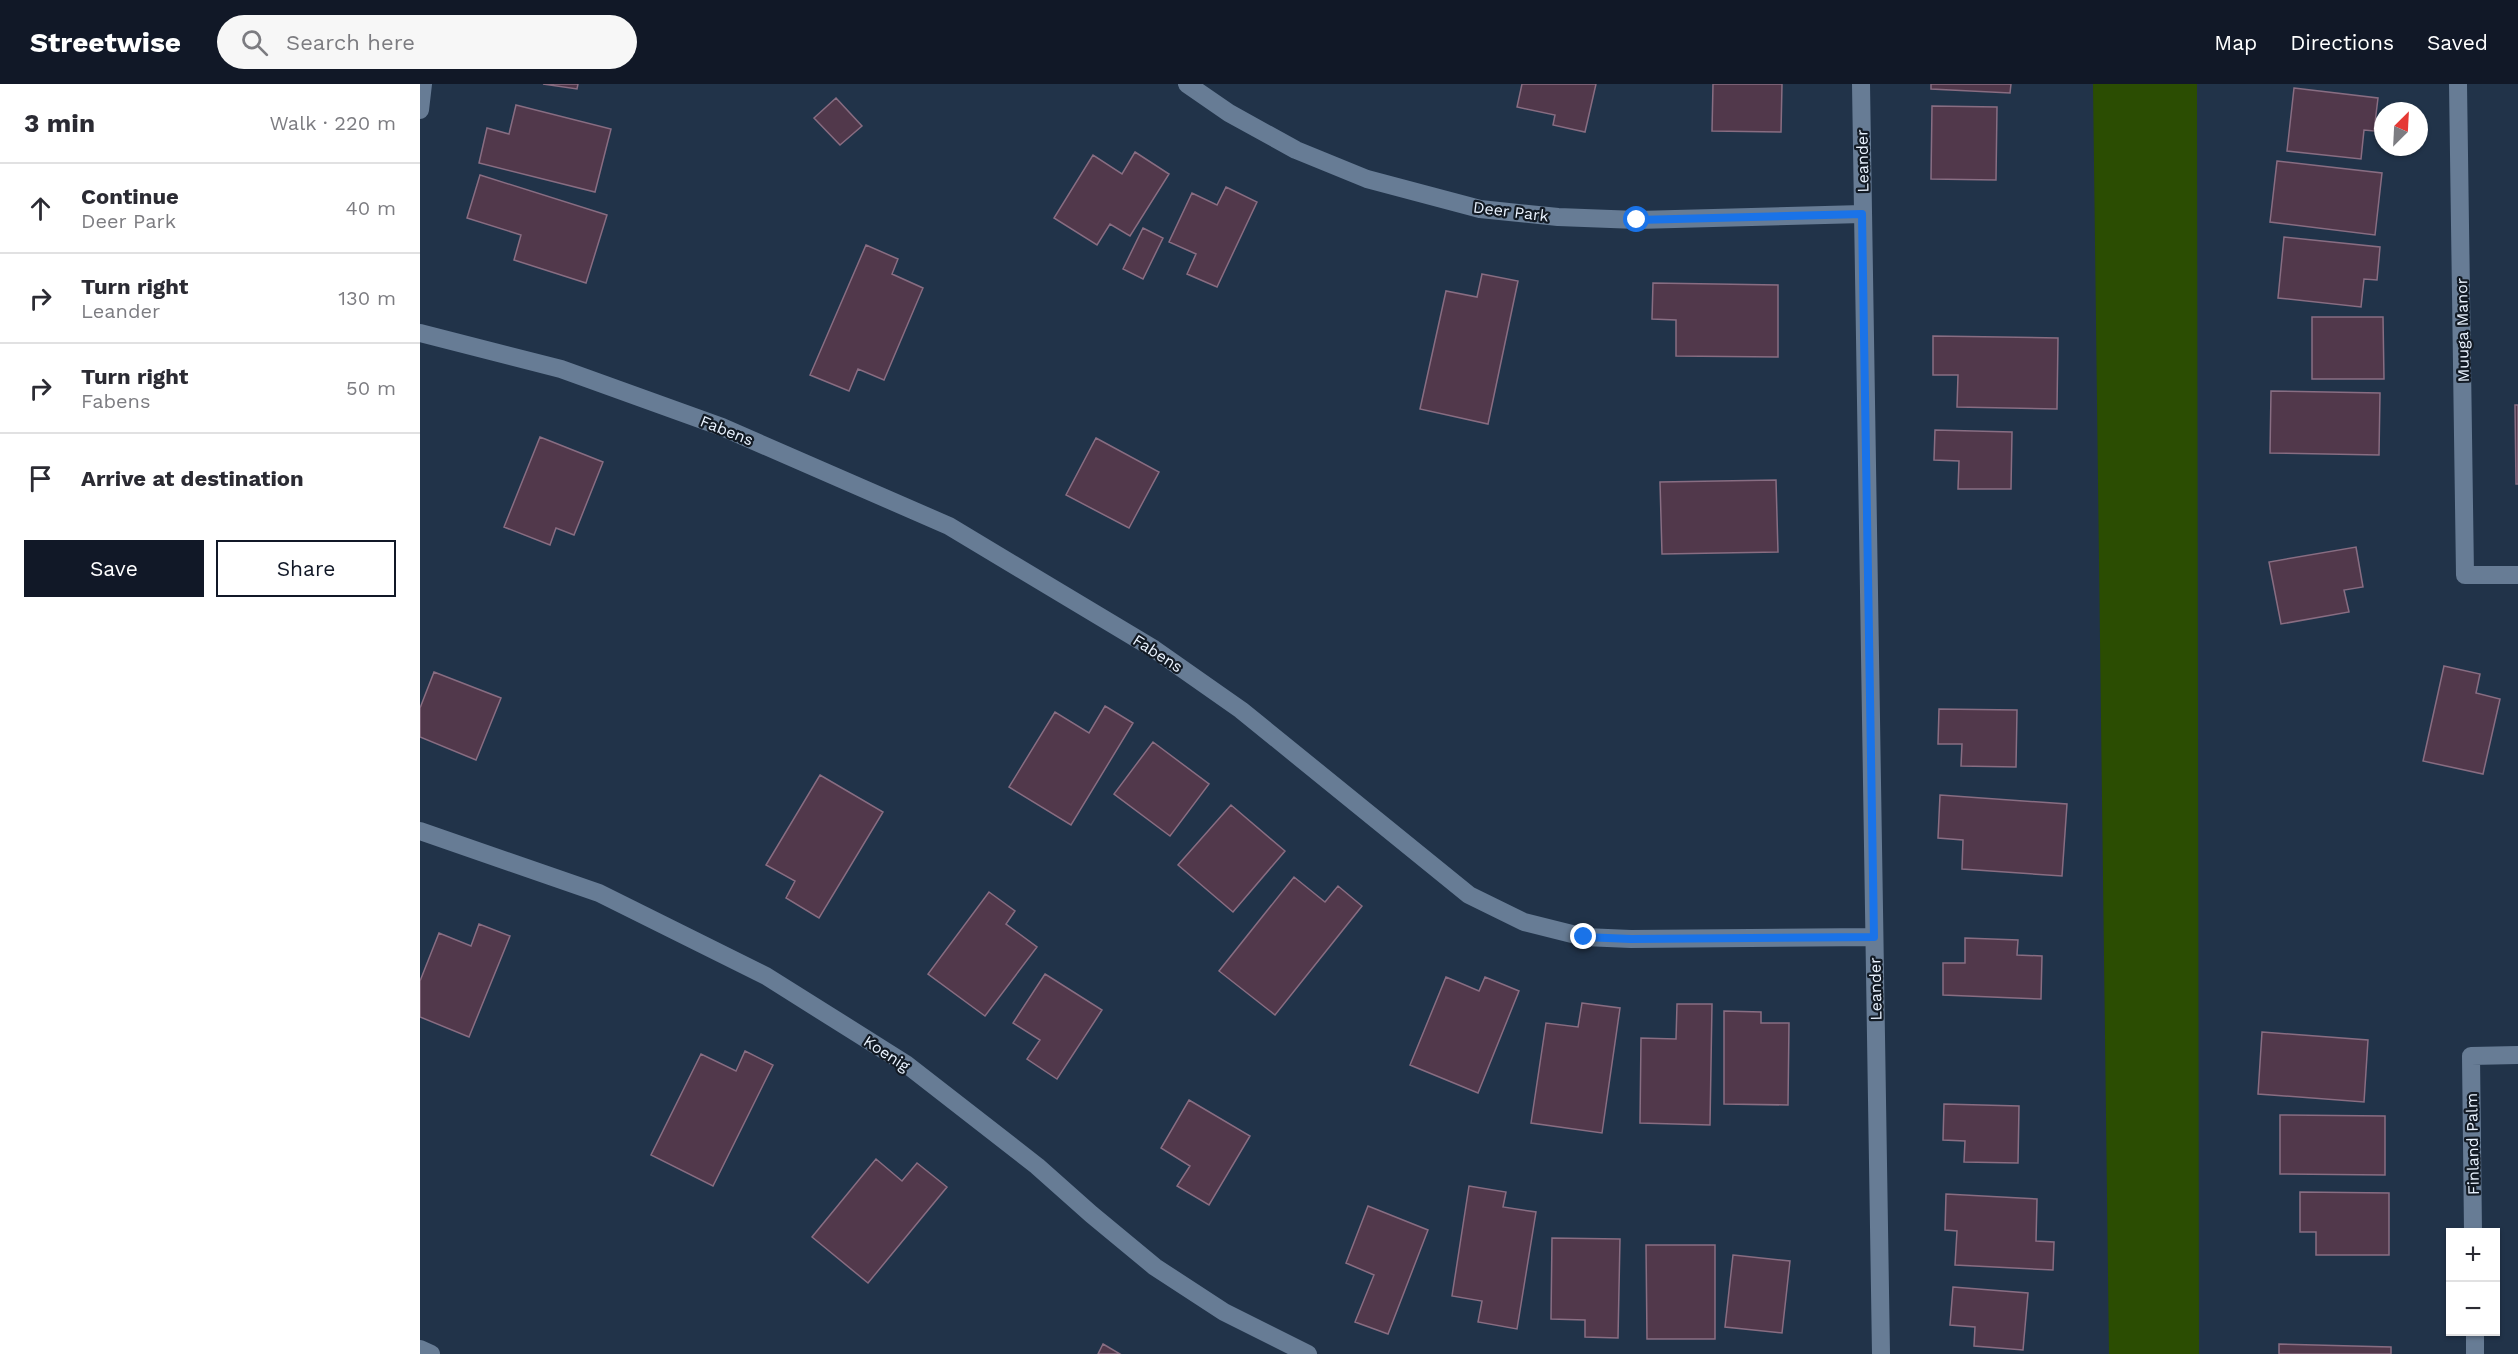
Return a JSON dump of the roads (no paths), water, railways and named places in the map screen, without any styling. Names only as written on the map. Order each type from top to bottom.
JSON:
[{"type":"street","points":[[420,110],[423,84]]},
{"type":"street","name":"Deer Park","points":[[1187,84],[1229,113],[1296,150],[1368,179],[1480,209],[1558,217],[1637,220],[1862,214]]},
{"type":"street","name":"Leander","points":[[1861,84],[1881,1354]]},
{"type":"street","points":[[2458,84],[2472,84]]},
{"type":"street","name":"Muuga Manor","points":[[2458,84],[2465,575],[2518,575]]},
{"type":"street","name":"Fabens","points":[[420,333],[561,369],[722,427],[949,526],[1154,649],[1241,710],[1469,896],[1524,922],[1584,937],[1631,939],[1874,937]]},
{"type":"street","name":"Koenig","points":[[420,831],[599,893],[766,976],[906,1064],[1037,1166],[1155,1267],[1224,1312],[1308,1354]]},
{"type":"street","name":"Finland Palm","points":[[2473,1228],[2471,1056],[2518,1055]]},
{"type":"street","points":[[2475,1336],[2475,1354]]},
{"type":"street","points":[[420,1349],[432,1354]]}]
